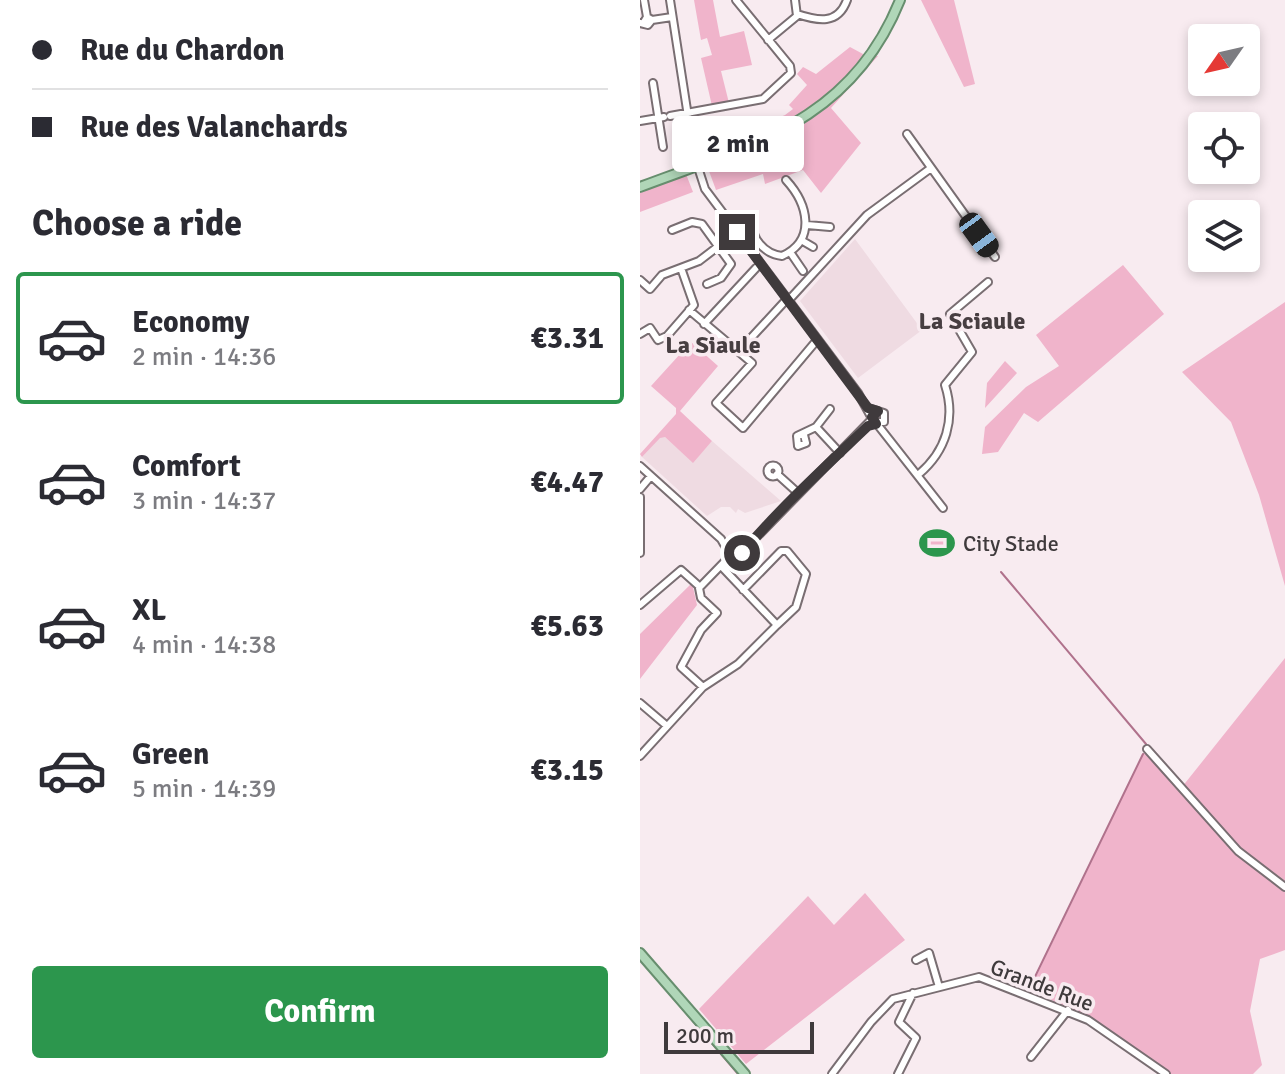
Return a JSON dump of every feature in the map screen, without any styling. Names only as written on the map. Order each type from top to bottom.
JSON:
[{"type":"main road","points":[[640,187],[778,135],[825,104],[865,62],[900,0]]},
{"type":"main road","points":[[640,953],[745,1074]]},
{"type":"street","points":[[644,0],[646,21],[672,17]]},
{"type":"street","points":[[670,0],[684,114],[707,193],[868,408],[876,423],[943,508]]},
{"type":"street","points":[[640,121],[760,100],[790,74],[791,68],[736,0]]},
{"type":"street","points":[[795,0],[797,14]]},
{"type":"street","points":[[797,14],[817,21],[831,19],[842,11],[847,0]]},
{"type":"street","points":[[768,40],[797,14]]},
{"type":"street","points":[[653,83],[664,117],[663,147]]},
{"type":"street","points":[[907,134],[995,257]]},
{"type":"street","points":[[739,351],[867,215],[931,168]]},
{"type":"street","points":[[738,216],[752,220],[754,237],[766,250],[782,256],[790,252],[801,240],[807,225],[802,199],[786,180]]},
{"type":"street","points":[[672,230],[692,222],[702,224],[731,264],[721,278],[707,284]]},
{"type":"street","points":[[807,225],[830,227]]},
{"type":"street","points":[[640,280],[650,289],[662,275],[699,261],[737,232]]},
{"type":"street","points":[[801,240],[813,247]]},
{"type":"street","points":[[790,252],[803,271]]},
{"type":"street","points":[[640,334],[650,328],[658,340],[667,336],[694,305],[681,268]]},
{"type":"street","points":[[704,324],[756,268]]},
{"type":"street","points":[[919,474],[935,457],[948,430],[950,400],[945,385],[972,352],[950,314],[988,282]]},
{"type":"street","points":[[689,310],[752,363],[716,403],[743,428],[817,340]]},
{"type":"street","points":[[700,587],[732,554],[742,553],[748,541],[885,414],[868,408]]},
{"type":"street","points":[[804,435],[816,427],[830,409]]},
{"type":"street","points":[[876,423],[878,411]]},
{"type":"street","points":[[816,427],[840,453]]},
{"type":"street","points":[[640,466],[721,539],[732,554]]},
{"type":"street","points":[[777,474],[798,493]]},
{"type":"street","points":[[640,489],[651,476]]},
{"type":"street","points":[[640,497],[640,553]]},
{"type":"street","points":[[640,756],[703,687],[738,664],[796,607],[806,574],[787,551],[781,551],[743,590]]},
{"type":"street","points":[[721,566],[777,625]]},
{"type":"street","points":[[640,605],[681,570],[700,587],[701,598],[717,613],[701,630],[681,667],[703,687]]},
{"type":"street","points":[[640,703],[667,726]]},
{"type":"street","points":[[1147,749],[1238,851],[1285,887]]},
{"type":"street","points":[[916,960],[929,953],[939,987]]},
{"type":"street","name":"Grande Rue","points":[[832,1074],[886,1005],[913,993],[988,978],[1088,1020],[1166,1074]]},
{"type":"street","points":[[898,1074],[916,1038],[899,1022],[913,993]]},
{"type":"street","points":[[1031,1057],[1068,1010]]},
{"type":"shaded area","points":[[694,0],[713,0],[720,37],[744,31],[752,65],[721,71],[729,103],[712,106],[701,58],[712,55],[707,38],[701,40]]},
{"type":"shaded area","points":[[921,0],[954,0],[975,84],[964,87]]},
{"type":"shaded area","points":[[850,47],[863,54],[878,56],[831,108],[861,143],[821,193],[803,170],[765,184],[763,174],[716,190],[699,144],[707,148],[785,115],[793,109],[789,105],[807,85],[797,74],[803,67],[816,74]]},
{"type":"shaded area","points":[[686,174],[693,192],[640,212],[640,190]]},
{"type":"shaded area","points":[[855,239],[922,330],[858,378],[800,301]]},
{"type":"shaded area","points":[[1123,265],[1164,314],[1038,422],[1024,413],[998,452],[982,454],[985,427],[1026,387],[1059,366],[1036,335]]},
{"type":"shaded area","points":[[1285,302],[1285,586],[1259,495],[1231,422],[1182,372]]},
{"type":"shaded area","points":[[691,342],[718,366],[680,411],[712,441],[693,463],[665,437],[660,438],[642,457],[640,454],[676,414],[676,408],[651,386]]},
{"type":"shaded area","points":[[1005,361],[1017,373],[985,408],[987,383]]},
{"type":"shaded area","points":[[660,437],[665,437],[693,462],[712,441],[781,501],[745,513],[721,507],[707,516],[642,457]]},
{"type":"shaded area","name":"City Stade","points":[[932,527],[953,548],[942,560],[920,538]]},
{"type":"shaded area","points":[[692,583],[697,605],[640,679],[640,634]]},
{"type":"shaded area","points":[[1285,658],[1285,950],[1260,959],[1250,1011],[1262,1065],[1253,1074],[1170,1074],[1031,987],[1148,744],[1182,787]]},
{"type":"shaded area","points":[[865,893],[905,940],[746,1064],[699,1009],[808,896],[834,925]]},
{"type":"waterway","points":[[1001,572],[1146,744]]},
{"type":"waterway","points":[[1031,985],[1143,754]]},
{"type":"waterway","points":[[640,959],[738,1074]]},
{"type":"place","name":"City Stade","points":[[937,543]]},
{"type":"district","name":"La Sciaule","points":[[972,321]]},
{"type":"district","name":"La Siaule","points":[[713,345]]},
{"type":"route","points":[[737,232],[868,408],[878,411],[872,417],[876,424],[868,426],[807,484],[748,541],[742,553]]}]
